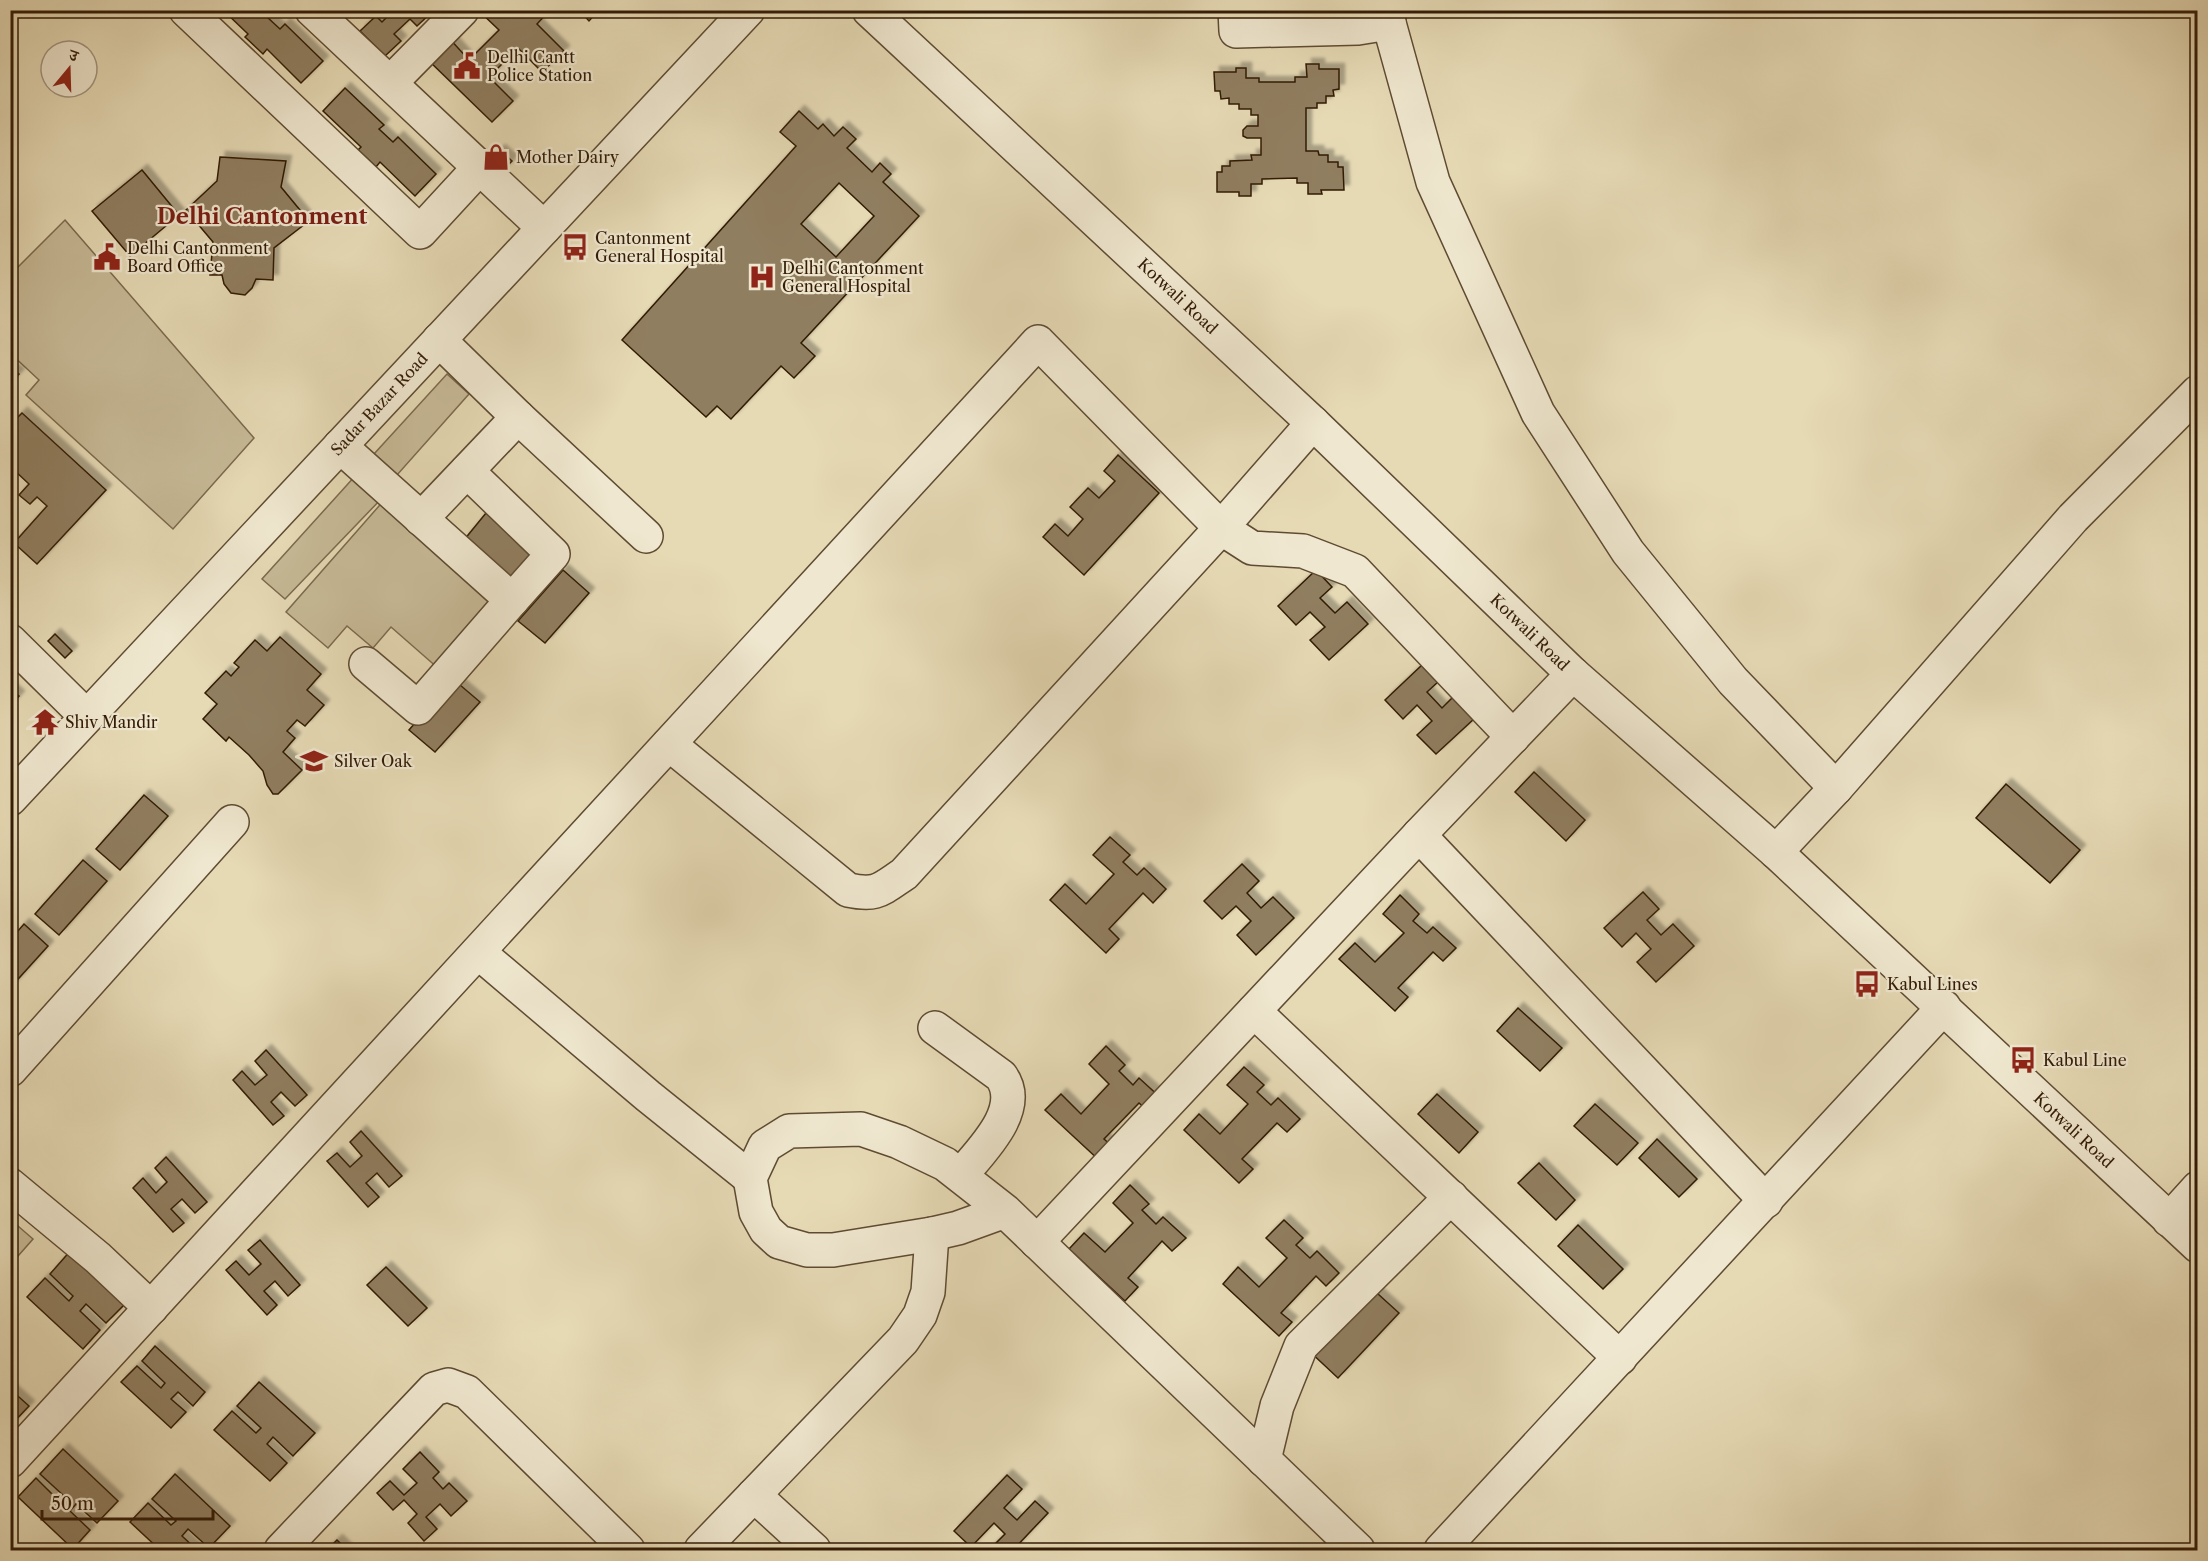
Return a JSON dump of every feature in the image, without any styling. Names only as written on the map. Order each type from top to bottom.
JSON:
[{"type":"street","points":[[186,10],[420,232],[479,168]]},
{"type":"street","points":[[312,10],[544,228]]},
{"type":"street","points":[[390,83],[462,10]]},
{"type":"street","name":"Sadar Bazar Road","points":[[10,799],[748,10]]},
{"type":"street","name":"Kotwali Road","points":[[869,10],[1313,423],[1573,674],[1776,852],[2198,1246]]},
{"type":"street","points":[[1235,10],[1236,31],[1358,28],[1389,17],[1433,182],[1538,413],[1628,552],[1733,681],[1836,788]]},
{"type":"street","points":[[439,340],[646,536]]},
{"type":"street","points":[[10,1461],[1038,342],[1221,528],[1252,548],[1304,551],[1355,571],[1513,737]]},
{"type":"street","points":[[1776,852],[1836,788],[2073,518],[2198,392]]},
{"type":"street","points":[[421,519],[518,417]]},
{"type":"street","points":[[669,744],[848,890],[867,894],[883,888],[904,874],[1221,528],[1313,423]]},
{"type":"street","points":[[340,446],[512,600]]},
{"type":"street","points":[[366,664],[418,708],[553,554],[467,471]]},
{"type":"street","points":[[10,641],[86,716]]},
{"type":"street","points":[[1037,1242],[1573,674]]},
{"type":"street","points":[[10,1070],[232,822]]},
{"type":"street","points":[[1419,836],[1766,1201]]},
{"type":"street","points":[[478,952],[648,1096],[750,1178]]},
{"type":"street","points":[[1441,1551],[1944,1007]]},
{"type":"street","points":[[1254,1011],[1620,1358]]},
{"type":"street","points":[[935,1028],[1001,1076],[1009,1093],[1007,1108],[999,1124],[985,1146],[961,1175]]},
{"type":"street","points":[[1005,1211],[958,1228],[833,1250],[807,1250],[779,1242],[766,1230],[756,1212],[750,1178],[765,1146],[789,1131],[829,1128],[861,1129],[899,1142],[945,1164],[1005,1211],[1358,1551]]},
{"type":"street","points":[[10,1185],[98,1258],[151,1308]]},
{"type":"street","points":[[2169,1220],[2198,1188]]},
{"type":"street","points":[[1264,1460],[1277,1406],[1301,1346],[1451,1197]]},
{"type":"street","points":[[701,1551],[903,1340],[920,1315],[928,1292],[932,1233]]},
{"type":"street","points":[[281,1551],[434,1389],[448,1385],[466,1392],[628,1551]]},
{"type":"street","points":[[754,1495],[814,1551]]},
{"type":"shaded area","points":[[65,220],[254,438],[173,529],[26,395],[39,380],[11,354],[11,274]]},
{"type":"shaded area","points":[[447,374],[469,394],[397,475],[374,454]]},
{"type":"shaded area","points":[[356,475],[383,497],[285,599],[262,579]]},
{"type":"shaded area","points":[[386,498],[501,599],[439,669],[391,627],[373,648],[347,626],[328,648],[286,612]]},
{"type":"shaded area","points":[[11,1220],[33,1239],[11,1264]]},
{"type":"building","points":[[223,10],[269,10],[271,12],[266,16],[280,29],[285,24],[323,61],[301,83],[267,49],[263,54],[245,37],[248,34]]},
{"type":"building","points":[[337,10],[353,10],[346,18]]},
{"type":"building","points":[[394,10],[432,12],[417,26],[410,19],[394,34],[401,41],[385,56],[360,31],[376,16],[382,22]]},
{"type":"building","name":"Delhi Cantt Police Station","points":[[478,10],[550,10],[537,24],[564,51],[542,72],[518,48],[489,77],[513,101],[492,122],[426,58],[448,37],[469,60],[499,30]]},
{"type":"building","name":"Delhi Cantt Police Station","points":[[579,10],[599,10],[589,21]]},
{"type":"building","points":[[1306,64],[1319,64],[1319,69],[1339,69],[1339,89],[1333,90],[1334,96],[1326,96],[1326,103],[1317,103],[1317,108],[1306,108],[1306,151],[1318,151],[1319,155],[1328,155],[1328,162],[1338,162],[1338,167],[1343,167],[1344,190],[1321,190],[1322,194],[1308,194],[1308,183],[1297,183],[1297,178],[1262,179],[1262,184],[1251,184],[1251,196],[1239,196],[1239,192],[1217,192],[1217,172],[1222,172],[1222,166],[1230,166],[1230,161],[1252,160],[1251,155],[1261,155],[1261,138],[1243,136],[1243,130],[1247,126],[1258,126],[1258,115],[1251,115],[1251,109],[1239,109],[1239,104],[1229,104],[1229,98],[1221,99],[1220,91],[1215,91],[1214,72],[1236,72],[1236,68],[1246,68],[1246,78],[1259,78],[1259,82],[1295,82],[1295,77],[1307,77]]},
{"type":"building","points":[[345,88],[384,125],[379,129],[393,142],[398,137],[436,174],[415,196],[380,162],[376,167],[358,150],[361,147],[323,111]]},
{"type":"building","points":[[799,111],[818,129],[823,124],[834,136],[843,127],[856,139],[847,148],[872,172],[880,163],[891,174],[883,182],[919,216],[801,343],[815,356],[794,378],[781,366],[731,419],[717,406],[706,417],[622,340],[796,146],[780,132]],"holes":[[[839,183],[874,216],[836,257],[801,224]]]},
{"type":"building","points":[[500,150],[512,161],[502,171],[490,159]]},
{"type":"building","points":[[220,157],[286,161],[281,187],[309,221],[274,248],[273,280],[256,279],[252,288],[245,295],[231,293],[224,284],[222,275],[210,275],[213,242],[186,210],[217,181]]},
{"type":"building","points":[[142,170],[179,215],[130,256],[92,211]]},
{"type":"building","points":[[10,367],[19,374],[10,383]]},
{"type":"building","points":[[22,413],[106,490],[37,564],[14,543],[47,506],[37,497],[30,504],[19,495],[29,484],[15,471],[10,475],[10,425]]},
{"type":"building","points":[[1118,455],[1159,493],[1084,575],[1043,537],[1055,524],[1068,536],[1083,519],[1070,507],[1088,488],[1099,498],[1115,481],[1104,471]]},
{"type":"building","points":[[486,513],[538,556],[515,583],[464,540]]},
{"type":"building","points":[[563,570],[589,593],[545,643],[518,621]]},
{"type":"building","points":[[1316,570],[1332,587],[1320,598],[1335,613],[1347,602],[1368,624],[1329,660],[1310,640],[1325,627],[1310,612],[1296,625],[1278,606]]},
{"type":"building","points":[[55,634],[72,651],[65,658],[48,641]]},
{"type":"building","points":[[280,637],[321,674],[307,690],[324,705],[305,726],[297,720],[287,731],[295,738],[283,752],[302,770],[278,794],[273,794],[267,785],[263,771],[249,755],[229,737],[226,741],[203,719],[217,704],[205,693],[226,671],[231,676],[239,667],[234,663],[255,640],[267,651]]},
{"type":"building","points":[[1423,664],[1439,681],[1427,692],[1442,708],[1454,696],[1475,718],[1436,754],[1417,735],[1432,721],[1417,705],[1403,719],[1385,700]]},
{"type":"building","points":[[453,679],[480,702],[435,752],[409,730]]},
{"type":"building","points":[[10,688],[19,696],[10,706]]},
{"type":"building","points":[[1534,772],[1585,820],[1566,841],[1515,792]]},
{"type":"building","points":[[2006,784],[2080,850],[2050,883],[1976,818]]},
{"type":"building","points":[[144,795],[168,816],[120,870],[96,849]]},
{"type":"building","points":[[1110,837],[1130,855],[1123,862],[1137,875],[1144,868],[1166,889],[1153,903],[1143,893],[1109,929],[1119,939],[1106,953],[1050,900],[1065,884],[1086,904],[1114,874],[1093,855]]},
{"type":"building","points":[[83,860],[107,881],[59,935],[35,914]]},
{"type":"building","points":[[1242,864],[1259,881],[1247,893],[1261,908],[1273,897],[1294,918],[1256,955],[1237,935],[1251,921],[1236,906],[1222,919],[1204,901]]},
{"type":"building","points":[[1643,892],[1659,909],[1647,920],[1661,935],[1673,924],[1694,946],[1656,982],[1637,962],[1651,949],[1636,933],[1622,947],[1604,928]]},
{"type":"building","points":[[1400,895],[1419,914],[1413,921],[1427,933],[1433,927],[1456,948],[1443,961],[1433,952],[1398,988],[1408,997],[1395,1011],[1339,959],[1355,943],[1375,962],[1404,933],[1383,914]]},
{"type":"building","points":[[24,924],[48,946],[10,988],[10,940]]},
{"type":"building","points":[[1518,1008],[1562,1048],[1540,1071],[1497,1031]]},
{"type":"building","points":[[1106,1046],[1125,1065],[1119,1071],[1133,1085],[1139,1078],[1162,1099],[1149,1112],[1139,1103],[1104,1139],[1114,1148],[1101,1162],[1045,1110],[1061,1094],[1081,1114],[1109,1084],[1089,1064]]},
{"type":"building","points":[[266,1050],[307,1095],[295,1106],[281,1092],[271,1102],[284,1116],[273,1125],[233,1080],[242,1071],[255,1085],[267,1075],[255,1061]]},
{"type":"building","points":[[1244,1067],[1264,1085],[1257,1092],[1271,1105],[1278,1098],[1300,1119],[1287,1132],[1277,1123],[1242,1159],[1253,1169],[1239,1183],[1184,1130],[1199,1114],[1220,1134],[1248,1104],[1227,1085]]},
{"type":"building","points":[[1437,1094],[1478,1132],[1459,1153],[1418,1114]]},
{"type":"building","points":[[1595,1104],[1638,1143],[1617,1165],[1574,1126]]},
{"type":"building","points":[[361,1131],[402,1176],[389,1187],[377,1173],[366,1183],[379,1197],[368,1207],[327,1161],[337,1153],[350,1167],[362,1156],[350,1142]]},
{"type":"building","points":[[1657,1139],[1697,1179],[1679,1197],[1639,1158]]},
{"type":"building","points":[[166,1157],[207,1202],[195,1213],[182,1199],[171,1209],[184,1223],[173,1232],[133,1188],[143,1178],[156,1193],[167,1182],[155,1168]]},
{"type":"building","points":[[1539,1163],[1575,1200],[1556,1220],[1518,1183]]},
{"type":"building","points":[[1130,1185],[1149,1204],[1142,1210],[1156,1224],[1163,1217],[1186,1238],[1172,1251],[1162,1241],[1128,1278],[1138,1287],[1125,1301],[1069,1249],[1084,1233],[1105,1252],[1133,1223],[1113,1203]]},
{"type":"building","points":[[1284,1220],[1303,1238],[1296,1245],[1310,1258],[1317,1251],[1339,1273],[1326,1286],[1316,1276],[1281,1313],[1292,1322],[1279,1336],[1223,1284],[1238,1267],[1259,1287],[1287,1258],[1266,1238]]},
{"type":"building","points":[[1578,1225],[1623,1269],[1603,1289],[1558,1246]]},
{"type":"building","points":[[260,1240],[300,1285],[288,1296],[275,1281],[264,1291],[277,1305],[267,1315],[226,1270],[236,1261],[249,1275],[261,1264],[248,1250]]},
{"type":"building","points":[[72,1249],[128,1301],[106,1323],[86,1304],[80,1311],[100,1330],[83,1349],[27,1297],[45,1278],[69,1301],[73,1296],[50,1274]]},
{"type":"building","points":[[386,1267],[427,1308],[408,1326],[367,1285]]},
{"type":"building","points":[[1367,1284],[1399,1313],[1338,1378],[1307,1349]]},
{"type":"building","points":[[155,1346],[205,1392],[193,1406],[178,1392],[171,1399],[186,1412],[171,1428],[121,1382],[137,1366],[161,1388],[165,1383],[142,1361]]},
{"type":"building","points":[[259,1382],[315,1433],[293,1456],[273,1437],[267,1444],[287,1463],[270,1481],[214,1430],[232,1411],[256,1433],[261,1428],[237,1406]]},
{"type":"building","points":[[10,1389],[29,1406],[10,1426]]},
{"type":"building","points":[[63,1449],[118,1501],[97,1523],[76,1504],[70,1511],[90,1530],[73,1549],[18,1497],[36,1478],[59,1501],[64,1496],[40,1474]]},
{"type":"building","points":[[420,1452],[439,1472],[433,1478],[443,1489],[449,1483],[467,1501],[451,1516],[440,1504],[426,1517],[437,1529],[424,1541],[408,1523],[417,1514],[404,1500],[393,1510],[377,1493],[390,1481],[404,1495],[417,1483],[403,1469]]},
{"type":"building","points":[[175,1474],[230,1526],[209,1548],[188,1529],[182,1536],[197,1550],[160,1550],[130,1522],[148,1503],[171,1525],[176,1521],[152,1499]]},
{"type":"building","points":[[1007,1475],[1022,1489],[1004,1508],[1017,1520],[1035,1501],[1048,1513],[1013,1550],[989,1550],[1005,1534],[994,1523],[971,1547],[954,1531]]},
{"type":"building","points":[[337,1540],[347,1550],[327,1550]]},
{"type":"place","name":"Delhi Cantt Police Station","points":[[467,66]]},
{"type":"place","name":"Mother Dairy","points":[[496,157]]},
{"type":"place","name":"Cantonment General Hospital","points":[[575,247]]},
{"type":"place","name":"Delhi Cantonment Board Office","points":[[107,257]]},
{"type":"place","name":"Delhi Cantonment General Hospital","points":[[762,277]]},
{"type":"place","name":"Shiv Mandir","points":[[45,722]]},
{"type":"place","name":"Silver Oak","points":[[314,761]]},
{"type":"place","name":"Kabul Lines","points":[[1867,984]]},
{"type":"place","name":"Kabul Line","points":[[2023,1060]]},
{"type":"district","name":"Delhi Cantonment","points":[[262,216]]}]
